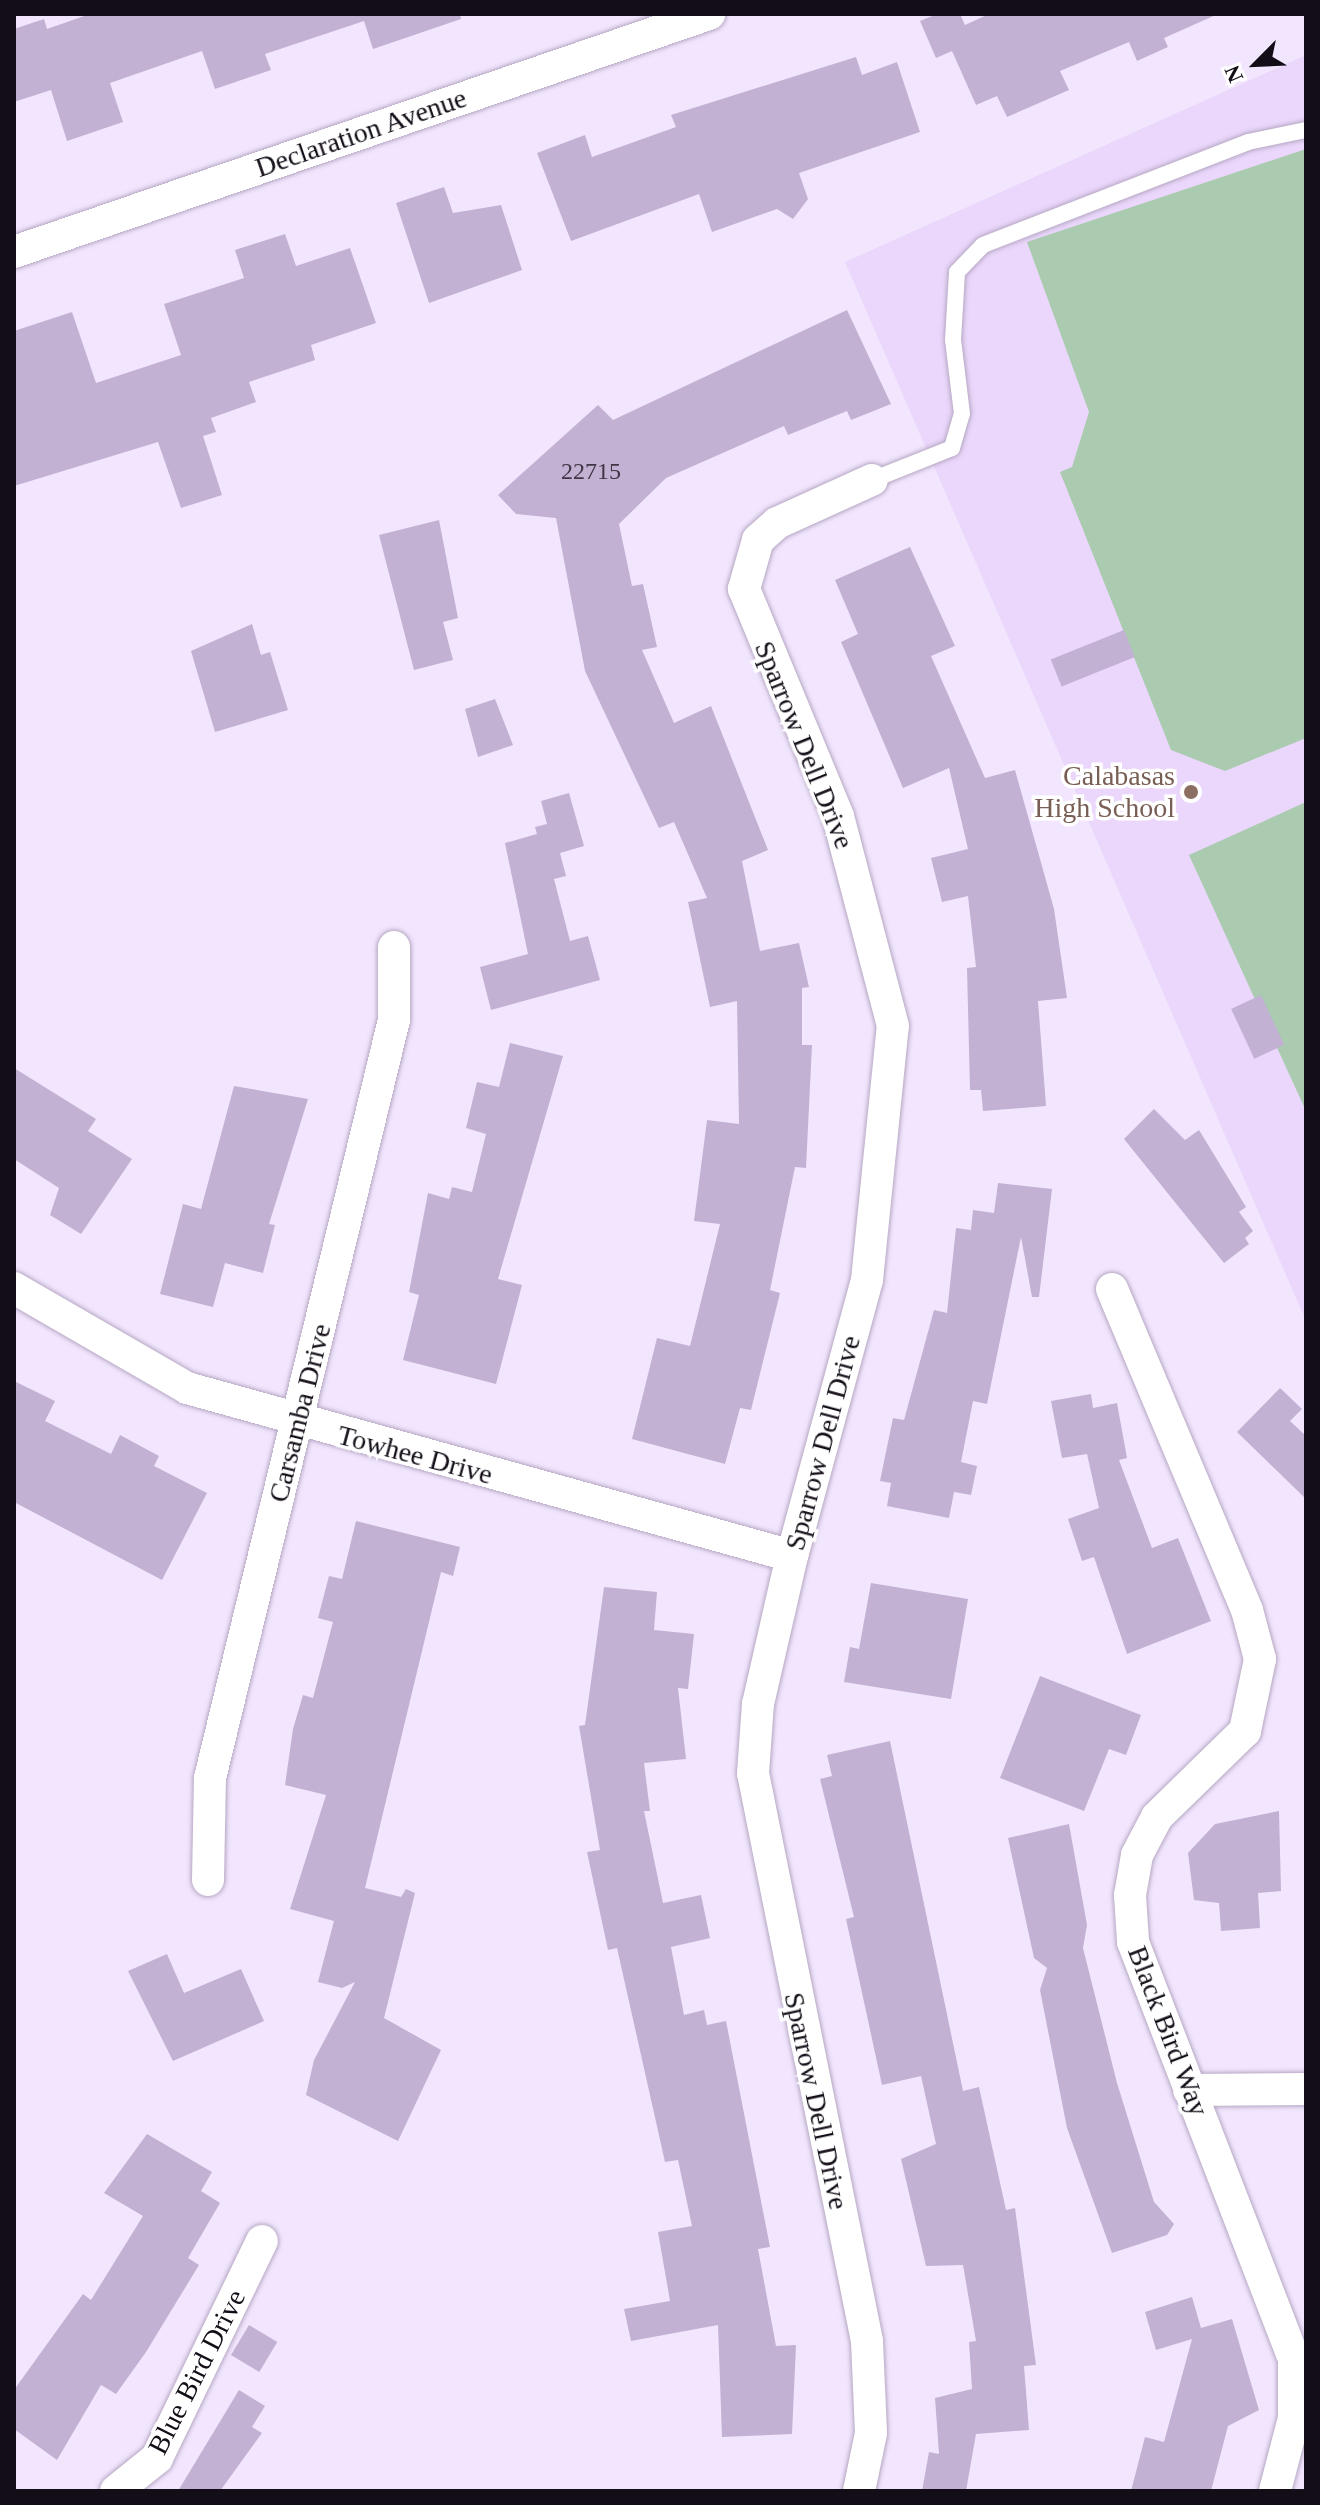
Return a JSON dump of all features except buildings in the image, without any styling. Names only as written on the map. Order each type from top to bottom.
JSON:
[{"type":"street","name":"Declaration Avenue","points":[[14,252],[709,14]]},
{"type":"street","name":"Sparrow Dell Drive","points":[[859,2491],[871,2433],[867,2341],[753,1773],[758,1704],[792,1556],[867,1280],[893,1026],[838,816],[744,589],[752,551],[777,523],[872,480]]},
{"type":"street","name":"Carsamba Drive","points":[[208,1880],[210,1778],[394,1020],[394,947]]},
{"type":"street","name":"Towhee Drive","points":[[14,1288],[187,1388],[298,1423],[792,1556]]},
{"type":"street","name":"Black Bird Way","points":[[1112,1289],[1247,1610],[1260,1659],[1245,1731],[1157,1817],[1137,1855],[1130,1895],[1133,1942],[1294,2359],[1294,2418],[1275,2491]]},
{"type":"street","points":[[1189,2090],[1306,2089]]},
{"type":"street","name":"Blue Bird Drive","points":[[116,2491],[157,2458],[262,2241]]},
{"type":"lane","points":[[872,480],[952,448],[962,414],[953,340],[957,272],[983,245],[1248,142],[1306,130]]},
{"type":"shaded area","name":"Calabasas High School","points":[[1306,55],[1306,1321],[845,262]]},
{"type":"green space","points":[[1306,149],[1306,738],[1225,771],[1171,750],[1060,472],[1072,467],[1089,412],[1027,242]]},
{"type":"green space","points":[[1306,802],[1306,1111],[1189,855]]},
{"type":"place","name":"Calabasas High School","points":[[1191,792]]}]
